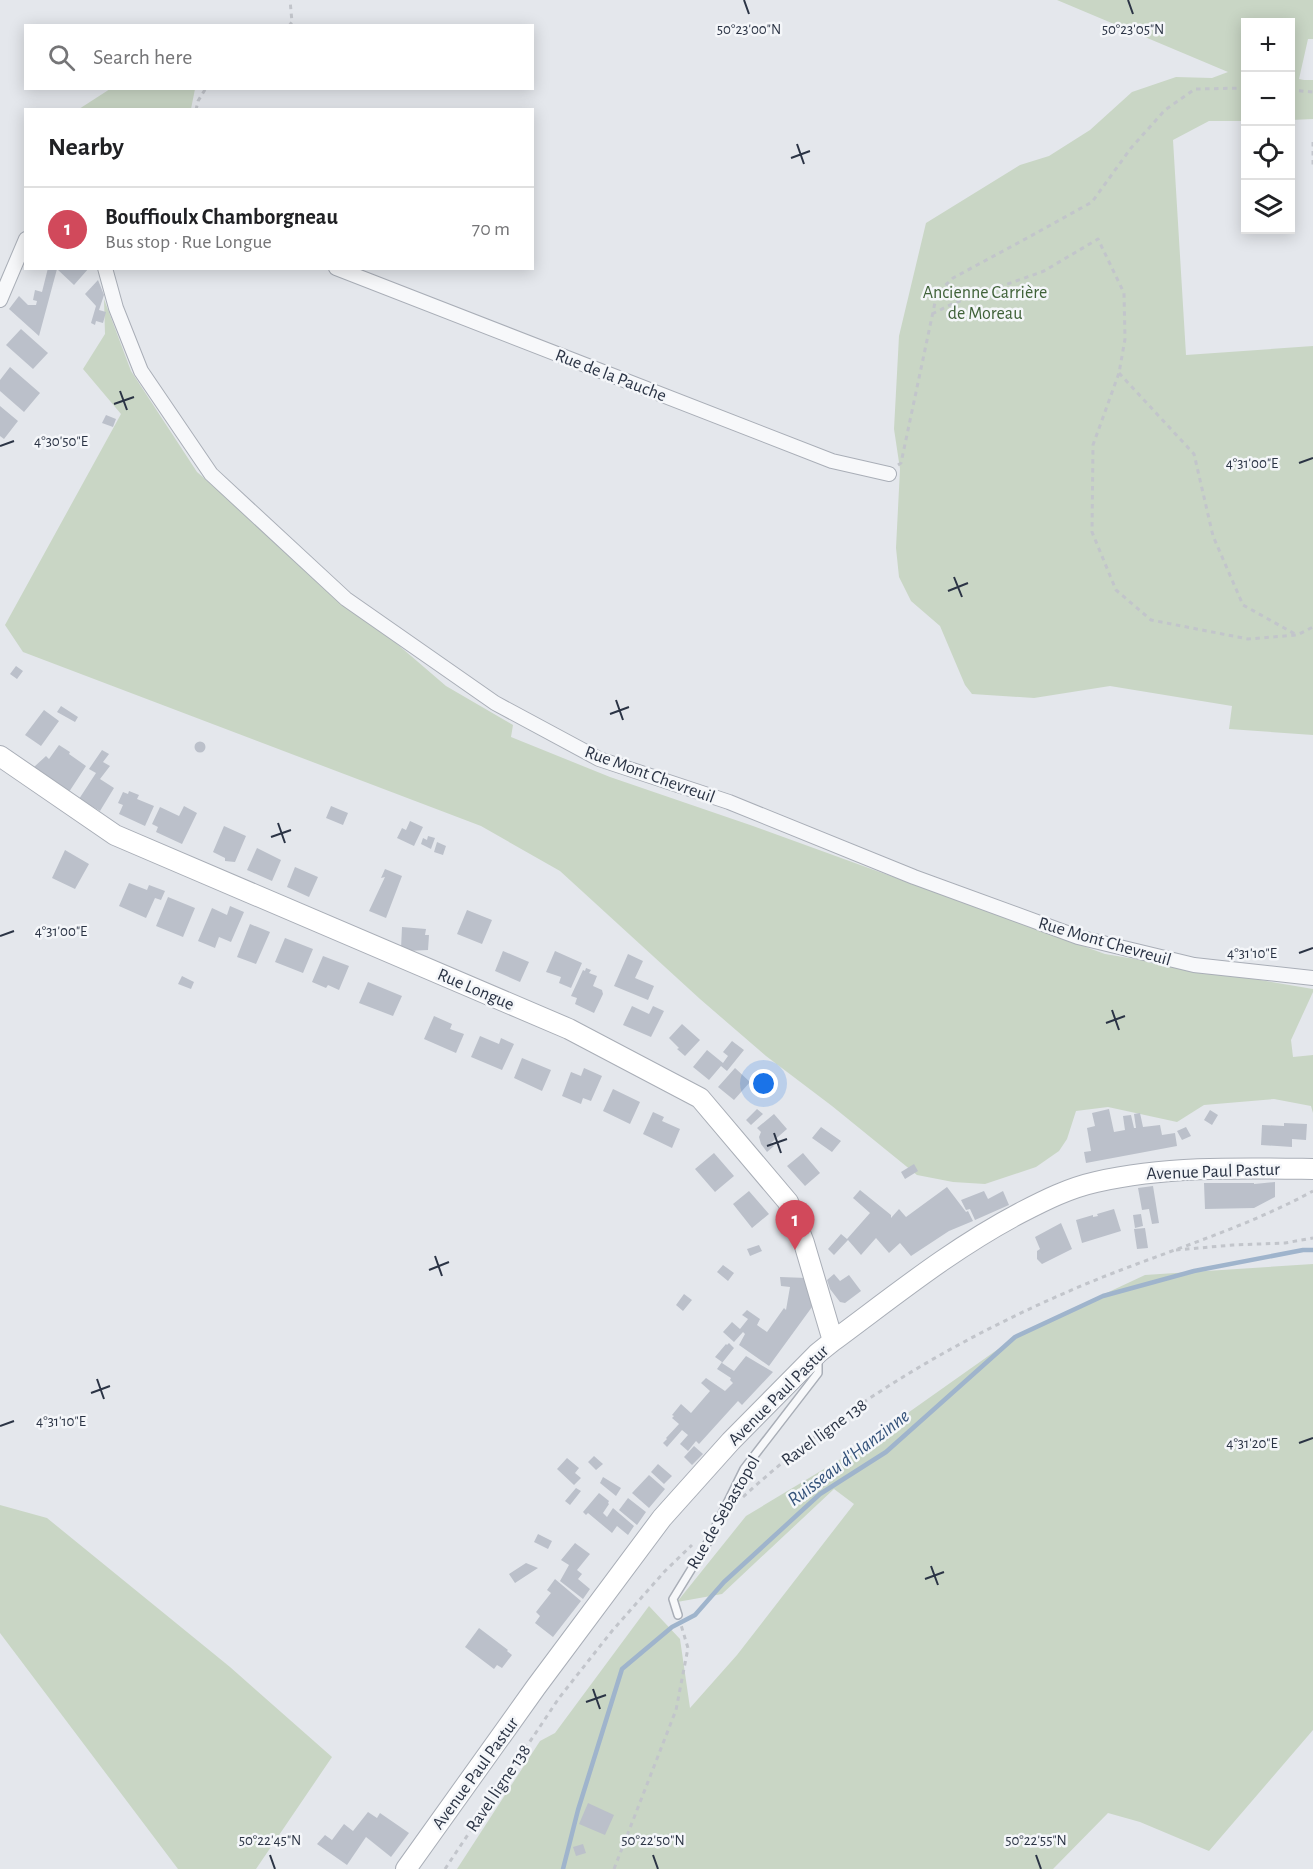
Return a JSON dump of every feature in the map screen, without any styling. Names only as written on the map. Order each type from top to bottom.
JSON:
[{"type":"main road","name":"Rue Longue","points":[[0,756],[115,835],[569,1029],[700,1098],[788,1202],[804,1243],[826,1347]]},
{"type":"main road","name":"Avenue Paul Pastur","points":[[406,1869],[536,1687],[662,1518],[731,1441],[826,1347],[943,1259],[998,1225],[1054,1195],[1094,1182],[1155,1171],[1313,1169]]},
{"type":"street","points":[[0,300],[24,244]]},
{"type":"street","name":"Rue Mont Chevreuil","points":[[106,270],[116,308],[141,371],[211,474],[346,599],[495,703],[599,759],[729,802],[914,877],[1078,937],[1194,965],[1313,978]]},
{"type":"street","name":"Rue de la Pauche","points":[[341,270],[832,461],[889,474]]},
{"type":"lane","name":"Rue de Sebastopol","points":[[678,1615],[673,1599],[708,1542],[744,1469],[818,1373],[826,1347]]},
{"type":"path","points":[[290,0],[290,24]]},
{"type":"path","points":[[889,474],[900,464],[937,293],[953,278],[1092,202],[1131,148],[1158,117],[1195,89],[1241,88]]},
{"type":"path","points":[[196,108],[205,90]]},
{"type":"path","points":[[1295,90],[1313,92]]},
{"type":"path","points":[[1313,142],[1313,168]]},
{"type":"path","points":[[932,314],[952,304],[1044,271],[1098,239],[1124,293],[1125,339],[1119,373],[1093,445],[1092,532],[1116,590],[1150,620],[1248,639],[1297,635],[1313,627]]},
{"type":"path","points":[[1119,373],[1194,454],[1213,536],[1244,604],[1297,635]]},
{"type":"path","name":"Ravel ligne 138","points":[[741,1498],[813,1438],[871,1398],[983,1332],[1097,1280],[1293,1202],[1313,1191]]},
{"type":"path","points":[[1171,1251],[1285,1243],[1313,1238]]},
{"type":"path","name":"Ravel ligne 138","points":[[445,1869],[559,1698],[627,1614],[665,1571],[699,1538]]},
{"type":"path","points":[[614,1869],[676,1710],[688,1648],[682,1630]]},
{"type":"green space","name":"Ancienne Carrière de Moreau","points":[[1057,0],[1313,0],[1313,39],[1308,39],[1299,79],[1313,80],[1313,119],[1295,120],[1295,18],[1241,18],[1241,121],[1209,121],[1173,140],[1186,355],[1313,346],[1313,735],[1229,729],[1232,706],[1110,686],[1034,698],[972,694],[965,685],[940,626],[911,601],[899,577],[896,548],[900,469],[894,429],[899,336],[926,223],[1020,165],[1049,156],[1090,130],[1132,92],[1176,77],[1212,78],[1228,72]]},
{"type":"green space","points":[[108,90],[195,90],[191,108],[81,108]]},
{"type":"green space","points":[[104,299],[131,371],[197,472],[446,686],[513,725],[511,737],[610,777],[753,826],[1105,954],[1313,989],[1291,1040],[1293,1057],[1313,1055],[1313,1113],[1311,1106],[1274,1099],[1204,1105],[1177,1122],[1108,1107],[1076,1111],[1067,1139],[1059,1151],[1036,1167],[985,1184],[953,1182],[917,1175],[766,1056],[560,871],[481,826],[23,652],[5,625],[121,414],[83,369],[105,334]]},
{"type":"green space","points":[[1313,1264],[1313,1730],[1209,1851],[1140,1822],[1108,1813],[1053,1869],[457,1869],[540,1741],[555,1733],[649,1606],[680,1639],[690,1708],[737,1655],[854,1504],[834,1489],[722,1594],[677,1602],[746,1516],[854,1451],[1021,1333],[1145,1275]]},
{"type":"green space","points":[[0,1505],[47,1518],[230,1667],[332,1757],[256,1869],[178,1869],[0,1633]]},
{"type":"building","points":[[48,270],[57,270],[39,336],[9,309],[19,296],[28,305],[36,305],[37,301],[33,300],[35,290],[42,292]]},
{"type":"building","points":[[58,270],[87,270],[74,285]]},
{"type":"building","points":[[98,280],[104,295],[99,310],[106,312],[103,323],[96,321],[95,325],[91,323],[96,306],[85,294]]},
{"type":"building","points":[[21,329],[48,353],[33,369],[6,345]]},
{"type":"building","points":[[10,367],[40,393],[24,412],[0,391],[0,380]]},
{"type":"building","points":[[0,406],[18,421],[4,439],[0,436]]},
{"type":"building","points":[[106,415],[116,419],[113,427],[102,423]]},
{"type":"building","points":[[16,666],[23,671],[17,679],[10,674]]},
{"type":"building","points":[[61,706],[78,717],[75,722],[57,712]]},
{"type":"building","points":[[44,710],[59,721],[41,746],[25,735]]},
{"type":"building","points":[[200,741],[206,747],[200,753],[194,747]]},
{"type":"building","points":[[59,745],[86,766],[69,792],[34,767],[46,756],[49,759]]},
{"type":"building","points":[[102,750],[109,754],[103,762],[110,766],[100,779],[114,788],[100,811],[79,799],[96,773],[89,769]]},
{"type":"building","points":[[129,791],[139,795],[137,799],[154,806],[145,826],[119,814],[123,805],[118,803],[123,792],[128,794]]},
{"type":"building","points":[[184,806],[197,813],[182,844],[156,832],[158,827],[152,824],[160,807],[179,816]]},
{"type":"building","points":[[331,806],[348,813],[343,825],[326,818]]},
{"type":"building","points":[[410,821],[423,827],[414,846],[397,838],[402,828],[406,830]]},
{"type":"building","points":[[224,826],[246,836],[235,862],[225,861],[225,858],[213,852]]},
{"type":"building","points":[[428,836],[435,838],[431,849],[421,844],[423,838],[427,840]]},
{"type":"building","points":[[437,842],[446,846],[443,855],[434,852]]},
{"type":"building","points":[[257,848],[281,860],[272,881],[247,870]]},
{"type":"building","points":[[65,850],[89,864],[75,889],[52,878]]},
{"type":"building","points":[[295,867],[318,877],[309,897],[287,887]]},
{"type":"building","points":[[385,869],[402,876],[386,918],[369,911],[385,877],[381,878]]},
{"type":"building","points":[[129,883],[147,890],[149,885],[165,891],[161,900],[155,898],[146,918],[119,906]]},
{"type":"building","points":[[168,897],[195,908],[183,937],[156,926]]},
{"type":"building","points":[[230,906],[244,912],[231,942],[219,937],[215,948],[198,941],[212,908],[227,915]]},
{"type":"building","points":[[467,910],[492,920],[482,944],[457,934]]},
{"type":"building","points":[[250,924],[270,932],[256,964],[237,957]]},
{"type":"building","points":[[402,927],[426,929],[425,935],[429,935],[428,950],[401,949]]},
{"type":"building","points":[[285,938],[313,949],[303,973],[275,962]]},
{"type":"building","points":[[503,951],[529,962],[520,982],[495,971]]},
{"type":"building","points":[[555,951],[582,963],[571,988],[559,983],[561,977],[546,972]]},
{"type":"building","points":[[628,954],[643,961],[635,978],[654,986],[648,1000],[614,986]]},
{"type":"building","points":[[323,956],[349,966],[339,990],[312,982]]},
{"type":"building","points":[[586,968],[591,970],[589,973],[597,976],[593,986],[602,990],[603,994],[594,1013],[575,1004],[577,998],[571,996]]},
{"type":"building","points":[[182,976],[194,982],[191,989],[178,984]]},
{"type":"building","points":[[368,982],[402,996],[393,1016],[359,1003]]},
{"type":"building","points":[[632,1006],[649,1014],[653,1006],[664,1011],[651,1037],[623,1025]]},
{"type":"building","points":[[434,1016],[452,1024],[450,1029],[464,1034],[456,1053],[424,1039]]},
{"type":"building","points":[[682,1024],[700,1040],[685,1056],[669,1038]]},
{"type":"building","points":[[480,1036],[499,1044],[501,1038],[514,1044],[502,1070],[471,1057]]},
{"type":"building","points":[[732,1041],[744,1050],[727,1071],[721,1066],[709,1080],[693,1067],[707,1050],[723,1063],[728,1056],[723,1052]]},
{"type":"building","points":[[522,1058],[551,1070],[542,1091],[514,1078]]},
{"type":"building","points":[[584,1068],[602,1076],[591,1101],[583,1098],[581,1104],[562,1096],[571,1072],[581,1076]]},
{"type":"building","points":[[735,1068],[750,1082],[734,1100],[718,1087]]},
{"type":"building","points":[[613,1089],[640,1102],[630,1124],[603,1111]]},
{"type":"building","points":[[757,1109],[763,1114],[751,1125],[746,1120]]},
{"type":"building","points":[[1109,1109],[1114,1132],[1125,1130],[1123,1116],[1131,1115],[1134,1128],[1136,1128],[1134,1114],[1140,1113],[1143,1127],[1160,1125],[1162,1135],[1175,1133],[1177,1146],[1086,1163],[1084,1152],[1091,1151],[1087,1128],[1095,1126],[1092,1113]]},
{"type":"building","points":[[1210,1110],[1218,1115],[1212,1125],[1204,1120]]},
{"type":"building","points":[[653,1112],[664,1117],[662,1121],[680,1129],[672,1148],[643,1134]]},
{"type":"building","points":[[774,1114],[787,1129],[771,1143],[774,1146],[767,1152],[761,1144],[759,1137],[761,1132],[757,1128]]},
{"type":"building","points":[[1284,1123],[1307,1124],[1306,1140],[1292,1139],[1292,1147],[1261,1145],[1262,1125],[1284,1126]]},
{"type":"building","points":[[821,1127],[841,1141],[832,1152],[812,1138]]},
{"type":"building","points":[[1186,1127],[1191,1136],[1182,1140],[1177,1131]]},
{"type":"building","points":[[714,1153],[734,1176],[715,1192],[695,1169]]},
{"type":"building","points":[[803,1153],[820,1173],[805,1186],[787,1166]]},
{"type":"building","points":[[914,1164],[918,1171],[905,1179],[901,1172]]},
{"type":"building","points":[[1275,1182],[1275,1197],[1254,1208],[1205,1209],[1204,1183]]},
{"type":"building","points":[[1153,1186],[1159,1223],[1152,1224],[1149,1209],[1142,1210],[1138,1188]]},
{"type":"building","points":[[947,1187],[966,1212],[968,1211],[973,1221],[949,1231],[911,1256],[900,1243],[889,1253],[876,1238],[861,1255],[848,1240],[834,1255],[828,1249],[841,1234],[847,1239],[870,1213],[853,1198],[860,1190],[891,1215],[891,1218],[899,1209],[906,1217]]},
{"type":"building","points":[[749,1191],[769,1214],[752,1228],[733,1204]]},
{"type":"building","points":[[984,1191],[988,1199],[1003,1191],[1009,1205],[975,1220],[970,1209],[966,1210],[961,1200]]},
{"type":"building","points":[[1114,1209],[1121,1231],[1082,1243],[1076,1220],[1093,1215],[1093,1217],[1098,1216],[1097,1214]]},
{"type":"building","points":[[1141,1214],[1143,1226],[1135,1228],[1133,1215]]},
{"type":"building","points":[[1061,1223],[1072,1249],[1042,1264],[1037,1259],[1037,1251],[1040,1249],[1035,1237]]},
{"type":"building","points":[[1145,1228],[1148,1248],[1137,1249],[1134,1229]]},
{"type":"building","points":[[759,1245],[762,1251],[750,1256],[747,1249]]},
{"type":"building","points":[[723,1265],[734,1273],[728,1281],[717,1272]]},
{"type":"building","points":[[834,1274],[840,1281],[849,1275],[861,1291],[845,1303],[840,1302],[830,1289],[827,1280]]},
{"type":"building","points":[[780,1277],[807,1278],[812,1307],[769,1366],[739,1345],[745,1334],[743,1332],[734,1342],[723,1332],[732,1322],[740,1329],[748,1319],[742,1315],[747,1310],[760,1319],[757,1325],[767,1332],[784,1308],[786,1310],[790,1287],[781,1286]]},
{"type":"building","points":[[684,1294],[692,1300],[683,1311],[676,1305]]},
{"type":"building","points":[[729,1343],[734,1348],[722,1363],[734,1371],[746,1356],[773,1372],[742,1405],[738,1401],[699,1444],[696,1441],[688,1451],[680,1444],[688,1435],[682,1430],[667,1447],[663,1443],[679,1424],[672,1418],[674,1416],[672,1415],[681,1404],[691,1413],[710,1391],[701,1383],[706,1378],[725,1391],[733,1383],[731,1378],[717,1369],[722,1362],[715,1357]]},
{"type":"building","points":[[694,1446],[703,1454],[692,1465],[684,1457]]},
{"type":"building","points":[[594,1456],[603,1464],[596,1470],[588,1462]]},
{"type":"building","points":[[567,1458],[579,1468],[575,1473],[581,1478],[574,1485],[557,1469]]},
{"type":"building","points":[[658,1464],[672,1476],[664,1484],[651,1472]]},
{"type":"building","points":[[649,1475],[665,1489],[649,1508],[632,1493]]},
{"type":"building","points":[[603,1477],[621,1488],[616,1496],[600,1483]]},
{"type":"building","points":[[576,1488],[581,1491],[570,1505],[565,1501]]},
{"type":"building","points":[[599,1493],[609,1501],[603,1513],[607,1517],[613,1508],[634,1526],[628,1535],[617,1526],[612,1533],[588,1513],[586,1515],[583,1512]]},
{"type":"building","points":[[628,1498],[646,1512],[637,1525],[619,1510]]},
{"type":"building","points":[[538,1534],[552,1541],[548,1549],[534,1542]]},
{"type":"building","points":[[575,1543],[590,1554],[577,1570],[582,1574],[578,1579],[590,1589],[583,1599],[560,1581],[569,1565],[561,1560]]},
{"type":"building","points":[[526,1563],[538,1568],[515,1583],[509,1574]]},
{"type":"building","points":[[555,1579],[581,1601],[553,1637],[535,1623],[540,1616],[536,1612],[551,1593],[547,1590]]},
{"type":"building","points":[[479,1628],[512,1655],[502,1668],[497,1665],[494,1669],[465,1647]]},
{"type":"building","points":[[588,1803],[614,1815],[605,1835],[579,1824]]},
{"type":"building","points":[[368,1812],[377,1818],[380,1813],[409,1833],[391,1857],[366,1837],[347,1865],[317,1844],[325,1835],[332,1840],[344,1824],[353,1831]]},
{"type":"building","points":[[583,1844],[586,1853],[576,1856],[573,1847]]},
{"type":"waterway","name":"Ruisseau d'Hanzinne","points":[[563,1869],[578,1810],[622,1669],[672,1627],[695,1615],[724,1582],[820,1494],[886,1452],[1015,1337],[1103,1296],[1194,1271],[1313,1250]]},
{"type":"place","name":"Bouffioulx Chamborgneau","points":[[795,1250]]}]
